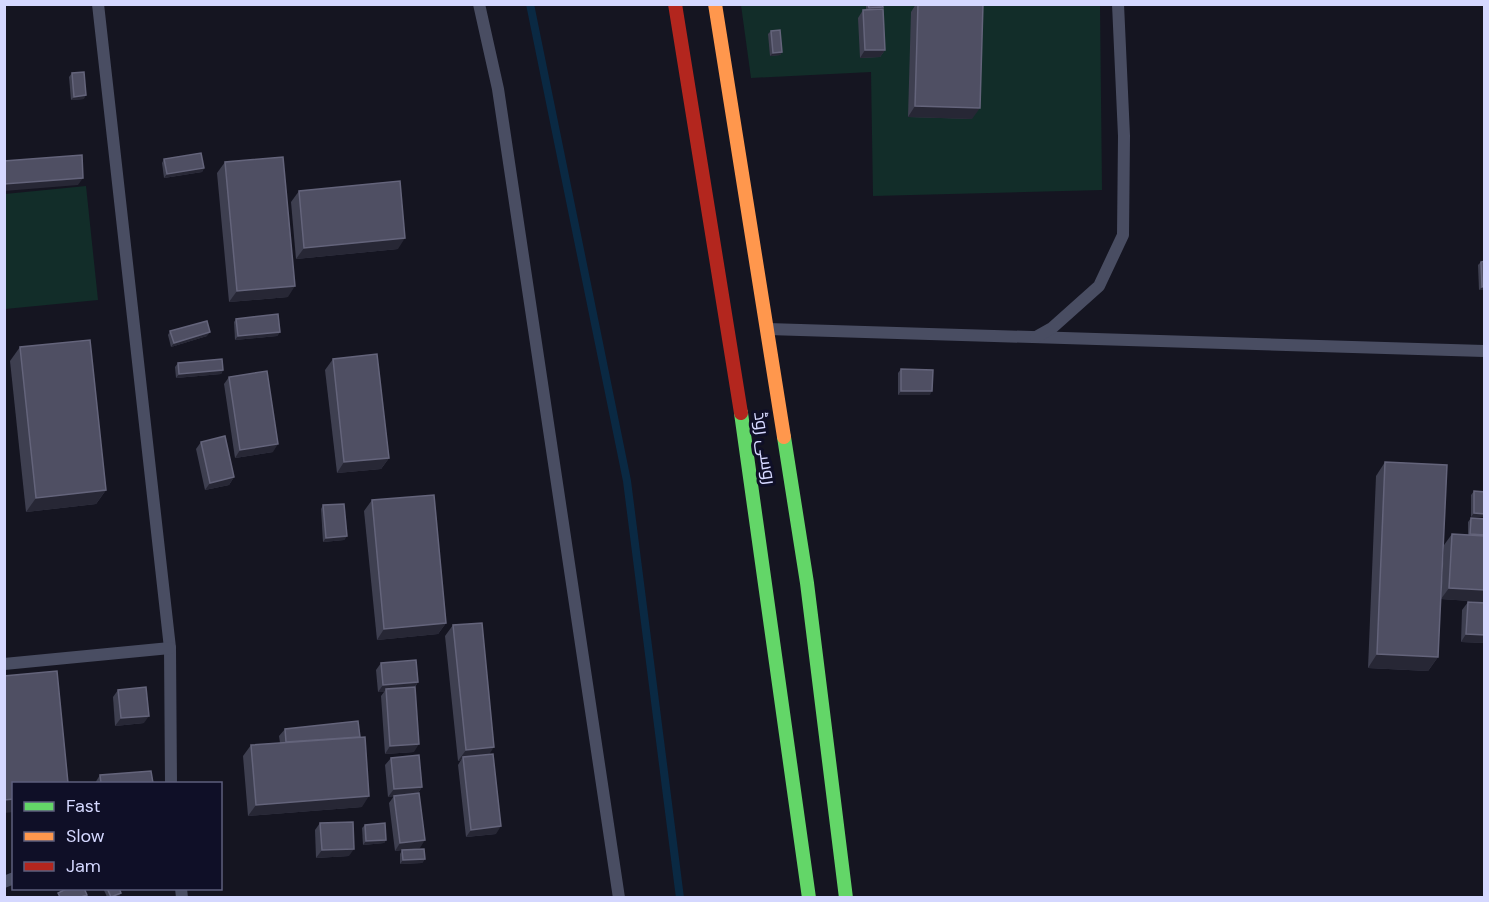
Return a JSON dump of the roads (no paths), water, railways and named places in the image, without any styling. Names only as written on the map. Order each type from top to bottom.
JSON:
[{"type":"main road","name":"روسی روڈ","points":[[675,4],[714,229],[809,897]]},
{"type":"main road","name":"روسی روڈ","points":[[715,4],[807,583],[846,897]]},
{"type":"lane","points":[[99,4],[170,648],[171,782]]},
{"type":"lane","points":[[479,4],[498,89],[619,897]]},
{"type":"lane","points":[[1035,337],[1052,328],[1099,286],[1123,235],[1124,136],[1118,4]]},
{"type":"lane","points":[[767,329],[1485,351]]},
{"type":"lane","points":[[4,664],[170,648]]},
{"type":"waterway","points":[[530,4],[627,481],[680,898]]}]
